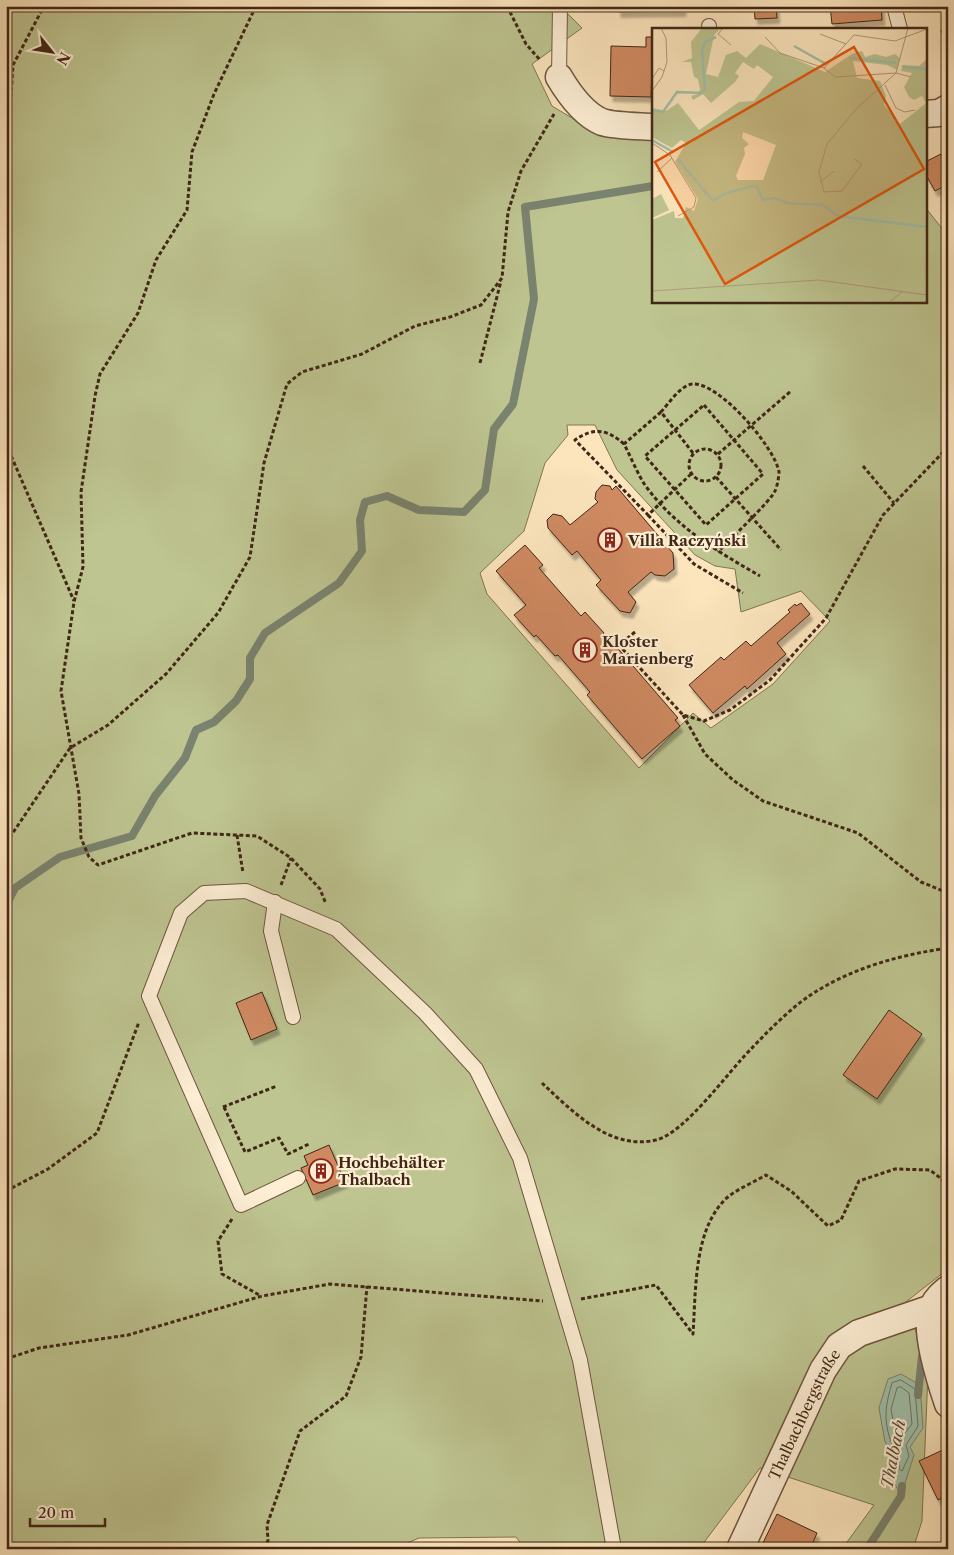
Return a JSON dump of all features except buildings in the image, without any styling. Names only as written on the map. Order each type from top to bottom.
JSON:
[{"type":"street","points":[[564,85],[584,109],[602,122],[652,127]]},
{"type":"street","points":[[926,114],[939,113],[948,108]]},
{"type":"street","points":[[940,1298],[930,1326],[936,1366],[948,1404]]},
{"type":"street","name":"Thalbachbergstraße","points":[[740,1549],[823,1370],[839,1346],[859,1333],[940,1298]]},
{"type":"lane","points":[[560,6],[564,85]]},
{"type":"lane","points":[[894,6],[900,28]]},
{"type":"lane","points":[[298,1178],[241,1204],[149,996],[181,913],[204,893],[246,891],[336,929],[424,1013],[476,1069],[520,1158],[564,1303],[580,1360],[614,1549]]},
{"type":"lane","points":[[275,902],[270,931],[293,1017]]},
{"type":"path","points":[[6,169],[13,65],[44,6]]},
{"type":"path","points":[[256,6],[214,94],[192,152],[187,210],[156,260],[138,313],[100,374],[94,396],[80,492],[83,567],[74,602],[61,691],[78,794],[81,838],[90,857],[98,865],[192,834],[257,836],[291,858],[320,889],[336,929]]},
{"type":"path","points":[[480,363],[502,278],[508,212],[521,171],[564,85],[535,56],[526,44],[507,6]]},
{"type":"path","points":[[6,843],[70,748],[108,725],[166,674],[218,614],[250,557],[264,462],[287,384],[302,372],[362,354],[415,326],[450,317],[481,305],[502,278]]},
{"type":"path","points":[[624,444],[661,412],[679,392],[691,384],[704,386],[751,424],[772,452],[779,473],[775,492],[718,552]]},
{"type":"path","points":[[718,454],[791,391]]},
{"type":"path","points":[[704,405],[735,438],[763,474],[706,525],[645,456],[674,430],[704,405]]},
{"type":"path","points":[[661,412],[693,453]]},
{"type":"path","points":[[743,594],[694,564],[575,440],[588,431],[612,434],[624,444],[644,484],[666,512],[718,552],[760,576]]},
{"type":"path","points":[[6,444],[11,460],[20,472],[74,602]]},
{"type":"path","points":[[683,715],[704,721],[730,710],[770,680],[826,618],[883,515],[948,447]]},
{"type":"path","points":[[701,448],[711,449],[718,454],[722,461],[721,472],[708,481],[698,480],[691,474],[688,463],[693,453],[701,448]]},
{"type":"path","points":[[6,465],[11,460]]},
{"type":"path","points":[[863,466],[894,503]]},
{"type":"path","points":[[648,515],[674,488],[691,474]]},
{"type":"path","points":[[716,477],[781,550]]},
{"type":"path","points":[[635,632],[619,645],[683,715],[705,754],[733,780],[763,801],[858,833],[921,882],[948,893]]},
{"type":"path","points":[[237,835],[246,891]]},
{"type":"path","points":[[275,902],[291,858]]},
{"type":"path","points":[[542,1083],[576,1115],[609,1135],[639,1142],[657,1140],[674,1130],[751,1049],[809,996],[866,966],[948,948]]},
{"type":"path","points":[[6,1191],[48,1169],[96,1133],[149,996]]},
{"type":"path","points":[[202,1116],[277,1086]]},
{"type":"path","points":[[224,1107],[245,1152]]},
{"type":"path","points":[[243,1157],[245,1152],[279,1138],[288,1154],[309,1144]]},
{"type":"path","points":[[6,1359],[39,1348],[128,1335],[262,1296],[330,1284],[564,1303],[656,1284],[693,1334],[698,1266],[708,1222],[729,1196],[766,1175],[791,1191],[828,1226],[841,1220],[859,1181],[896,1169],[930,1170],[948,1184]]},
{"type":"path","points":[[241,1204],[218,1241],[222,1274],[262,1296]]},
{"type":"path","points":[[255,1549],[268,1541],[267,1525],[300,1431],[346,1396],[361,1357],[367,1286]]},
{"type":"shaded area","points":[[6,6],[560,6],[582,28],[532,64],[552,106],[592,130],[652,137],[652,302],[926,302],[926,208],[948,236],[948,1269],[907,1301],[928,1372],[922,1521],[913,1549],[842,1549],[874,1505],[760,1468],[699,1549],[525,1549],[516,1537],[419,1538],[393,1549],[6,1549]],"holes":[[[567,425],[595,425],[617,470],[695,555],[715,566],[735,569],[741,612],[801,591],[830,621],[773,684],[711,728],[693,713],[639,768],[487,594],[480,573],[524,531],[545,463],[568,435]]]},
{"type":"water","points":[[901,1374],[920,1385],[923,1428],[910,1447],[914,1455],[901,1496],[893,1480],[895,1458],[885,1442],[879,1408],[888,1379]]},
{"type":"waterway","points":[[6,906],[15,888],[60,857],[132,836],[155,796],[185,758],[196,730],[214,722],[236,701],[250,679],[250,658],[265,633],[339,583],[362,551],[360,520],[365,502],[387,496],[419,510],[464,512],[485,490],[494,429],[513,404],[534,299],[525,207],[652,186]]},
{"type":"waterway","name":"Thalbach","points":[[918,1395],[922,1356]]},
{"type":"waterway","name":"Thalbach","points":[[867,1549],[901,1496],[902,1486]]},
{"type":"place","name":"Villa Raczyński","points":[[610,540]]},
{"type":"place","name":"Kloster Marienberg","points":[[585,650]]},
{"type":"place","name":"Hochbehälter Thalbach","points":[[321,1171]]}]
